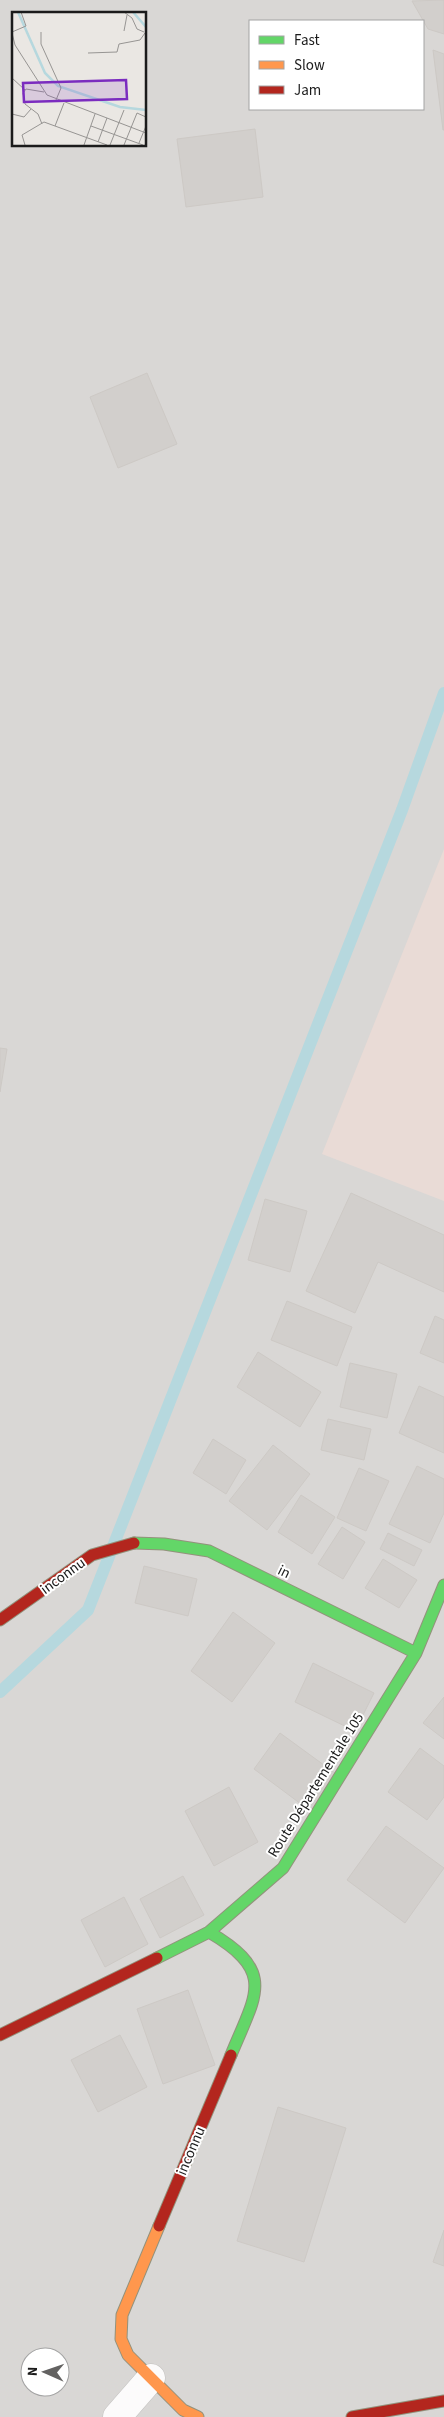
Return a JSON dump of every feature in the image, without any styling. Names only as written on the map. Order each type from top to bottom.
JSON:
[{"type":"street","name":"inconnu","points":[[0,1620],[92,1555],[133,1544]]},
{"type":"street","name":"in","points":[[133,1544],[164,1544],[209,1551],[416,1653]]},
{"type":"street","name":"Route Départementale 105","points":[[0,2035],[209,1932],[283,1868],[416,1653],[444,1585]]},
{"type":"street","name":"inconnu","points":[[198,2417],[184,2410],[128,2355],[121,2339],[122,2315],[255,1997],[255,1976],[242,1952],[209,1932]]},
{"type":"street","points":[[116,2417],[151,2378]]},
{"type":"street","points":[[352,2417],[444,2401]]},
{"type":"shaded area","points":[[0,0],[444,0],[444,2417],[0,2417]]},
{"type":"shaded area","points":[[444,849],[444,1201],[322,1154]]},
{"type":"building","points":[[444,0],[444,34],[428,29],[412,1]]},
{"type":"building","points":[[433,50],[444,54],[444,130],[443,130]]},
{"type":"building","points":[[255,129],[263,197],[186,207],[177,139]]},
{"type":"building","points":[[147,373],[177,444],[118,468],[90,397]]},
{"type":"building","points":[[0,1048],[7,1049],[0,1092]]},
{"type":"building","points":[[351,1193],[444,1235],[444,1292],[378,1262],[355,1313],[306,1291]]},
{"type":"building","points":[[265,1199],[307,1211],[290,1272],[248,1260]]},
{"type":"building","points":[[287,1301],[352,1327],[337,1366],[271,1340]]},
{"type":"building","points":[[435,1316],[444,1320],[444,1363],[420,1353]]},
{"type":"building","points":[[258,1352],[321,1392],[300,1427],[237,1387]]},
{"type":"building","points":[[350,1363],[397,1374],[387,1418],[340,1407]]},
{"type":"building","points":[[419,1386],[444,1397],[444,1453],[399,1433]]},
{"type":"building","points":[[328,1419],[371,1429],[364,1460],[321,1450]]},
{"type":"building","points":[[213,1439],[246,1460],[226,1494],[193,1473]]},
{"type":"building","points":[[273,1445],[310,1474],[267,1530],[229,1501]]},
{"type":"building","points":[[417,1466],[444,1479],[444,1513],[430,1543],[389,1524]]},
{"type":"building","points":[[359,1468],[389,1481],[366,1531],[337,1518]]},
{"type":"building","points":[[301,1495],[335,1517],[312,1554],[278,1532]]},
{"type":"building","points":[[342,1527],[365,1542],[343,1579],[318,1564]]},
{"type":"building","points":[[388,1533],[422,1550],[414,1566],[380,1549]]},
{"type":"building","points":[[383,1559],[417,1580],[399,1608],[365,1588]]},
{"type":"building","points":[[144,1566],[197,1579],[188,1616],[135,1603]]},
{"type":"building","points":[[233,1612],[275,1643],[232,1702],[191,1671]]},
{"type":"building","points":[[313,1663],[374,1693],[355,1731],[295,1702]]},
{"type":"building","points":[[444,1697],[444,1739],[423,1723]]},
{"type":"building","points":[[280,1733],[339,1776],[313,1813],[254,1769]]},
{"type":"building","points":[[420,1748],[444,1766],[444,1797],[427,1820],[388,1792]]},
{"type":"building","points":[[229,1787],[258,1842],[214,1866],[185,1811]]},
{"type":"building","points":[[386,1826],[444,1868],[405,1923],[347,1880]]},
{"type":"building","points":[[183,1876],[204,1915],[160,1938],[140,1899]]},
{"type":"building","points":[[124,1897],[148,1944],[105,1967],[81,1920]]},
{"type":"building","points":[[188,1990],[215,2065],[163,2084],[137,2009]]},
{"type":"building","points":[[120,2035],[147,2087],[98,2112],[71,2060]]},
{"type":"building","points":[[278,2107],[346,2128],[304,2262],[237,2241]]},
{"type":"building","points":[[444,2230],[444,2266],[433,2262]]},
{"type":"waterway","points":[[0,1692],[88,1610],[402,810],[444,693]]},
{"type":"traffic: fast","points":[[134,1543],[164,1544],[209,1551],[416,1653]]},
{"type":"traffic: fast","points":[[157,1958],[209,1932],[283,1868],[416,1653],[444,1585]]},
{"type":"traffic: fast","points":[[209,1932],[230,1946],[245,1960],[252,1972],[255,1986],[248,2016],[231,2055]]},
{"type":"traffic: slow","points":[[159,2226],[122,2315],[121,2339],[128,2355],[183,2410],[198,2417]]},
{"type":"traffic: jam","points":[[0,1620],[92,1555],[134,1543]]},
{"type":"traffic: jam","points":[[0,2035],[157,1958]]},
{"type":"traffic: jam","points":[[159,2226],[231,2055]]},
{"type":"traffic: jam","points":[[352,2417],[444,2401]]}]
